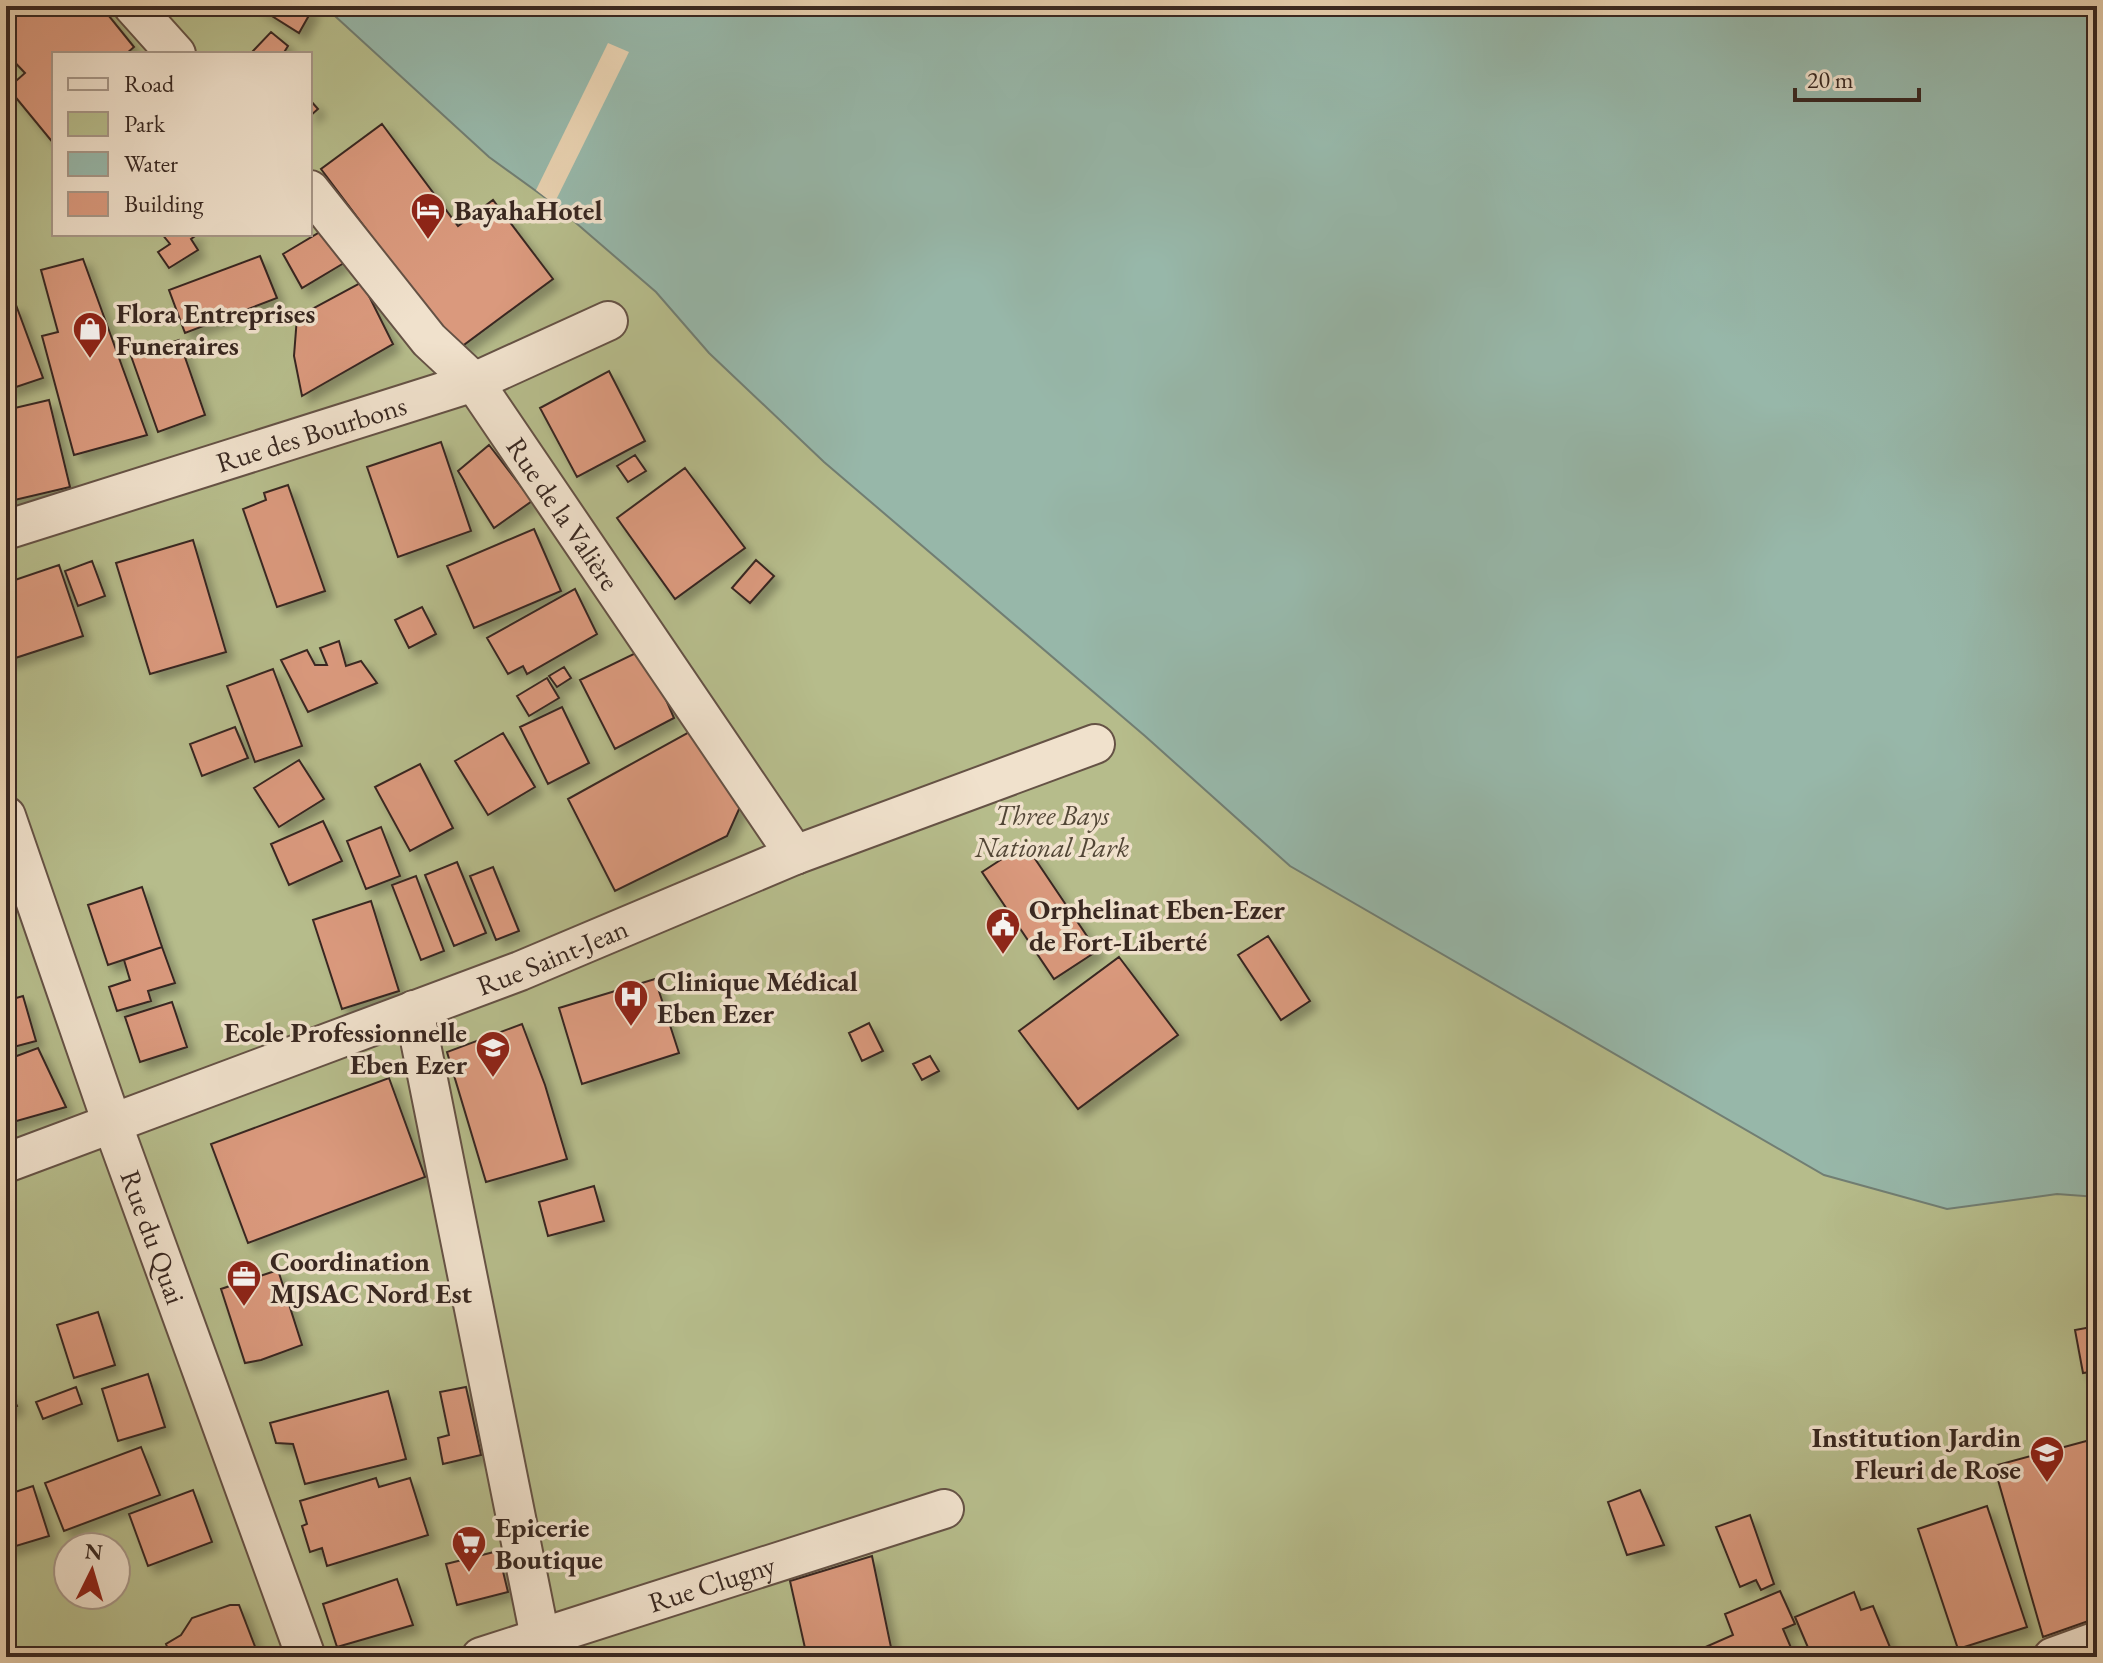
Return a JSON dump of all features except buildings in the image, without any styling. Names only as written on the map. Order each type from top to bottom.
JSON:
[{"type":"street","points":[[133,6],[174,52]]},
{"type":"street","name":"Rue de la Valière","points":[[312,193],[429,340],[474,382],[795,855]]},
{"type":"street","name":"Rue des Bourbons","points":[[6,530],[474,382],[608,321]]},
{"type":"street","name":"Rue Saint-Jean","points":[[6,1163],[520,971],[795,855],[1095,744]]},
{"type":"street","name":"Rue du Quai","points":[[6,816],[112,1123],[306,1657]]},
{"type":"street","points":[[414,1010],[541,1647]]},
{"type":"street","name":"Rue Clugny","points":[[481,1657],[541,1647],[944,1509]]},
{"type":"street","points":[[2053,1657],[2097,1641]]},
{"type":"green space","name":"Three Bays National Park","points":[[6,6],[2097,6],[2097,1657],[6,1657]]},
{"type":"water","points":[[324,6],[2097,6],[2097,1197],[2057,1194],[1947,1209],[1824,1175],[1290,866],[1145,736],[824,462],[709,353],[656,292],[554,204],[489,157]]},
{"type":"pier","points":[[608,43],[629,52],[554,204],[536,190]]},
{"type":"place","name":"BayahaHotel","points":[[428,241]]},
{"type":"place","name":"Flora Entreprises Funeraires","points":[[90,360]]},
{"type":"place","name":"Orphelinat Eben-Ezer de Fort-Liberté","points":[[1003,956]]},
{"type":"place","name":"Clinique Médical Eben Ezer","points":[[631,1028]]},
{"type":"place","name":"Ecole Professionnelle Eben Ezer","points":[[493,1079]]},
{"type":"place","name":"Coordination MJSAC Nord Est","points":[[244,1308]]},
{"type":"place","name":"Institution Jardin Fleuri de Rose","points":[[2047,1484]]},
{"type":"place","name":"Epicerie Boutique","points":[[469,1574]]}]
